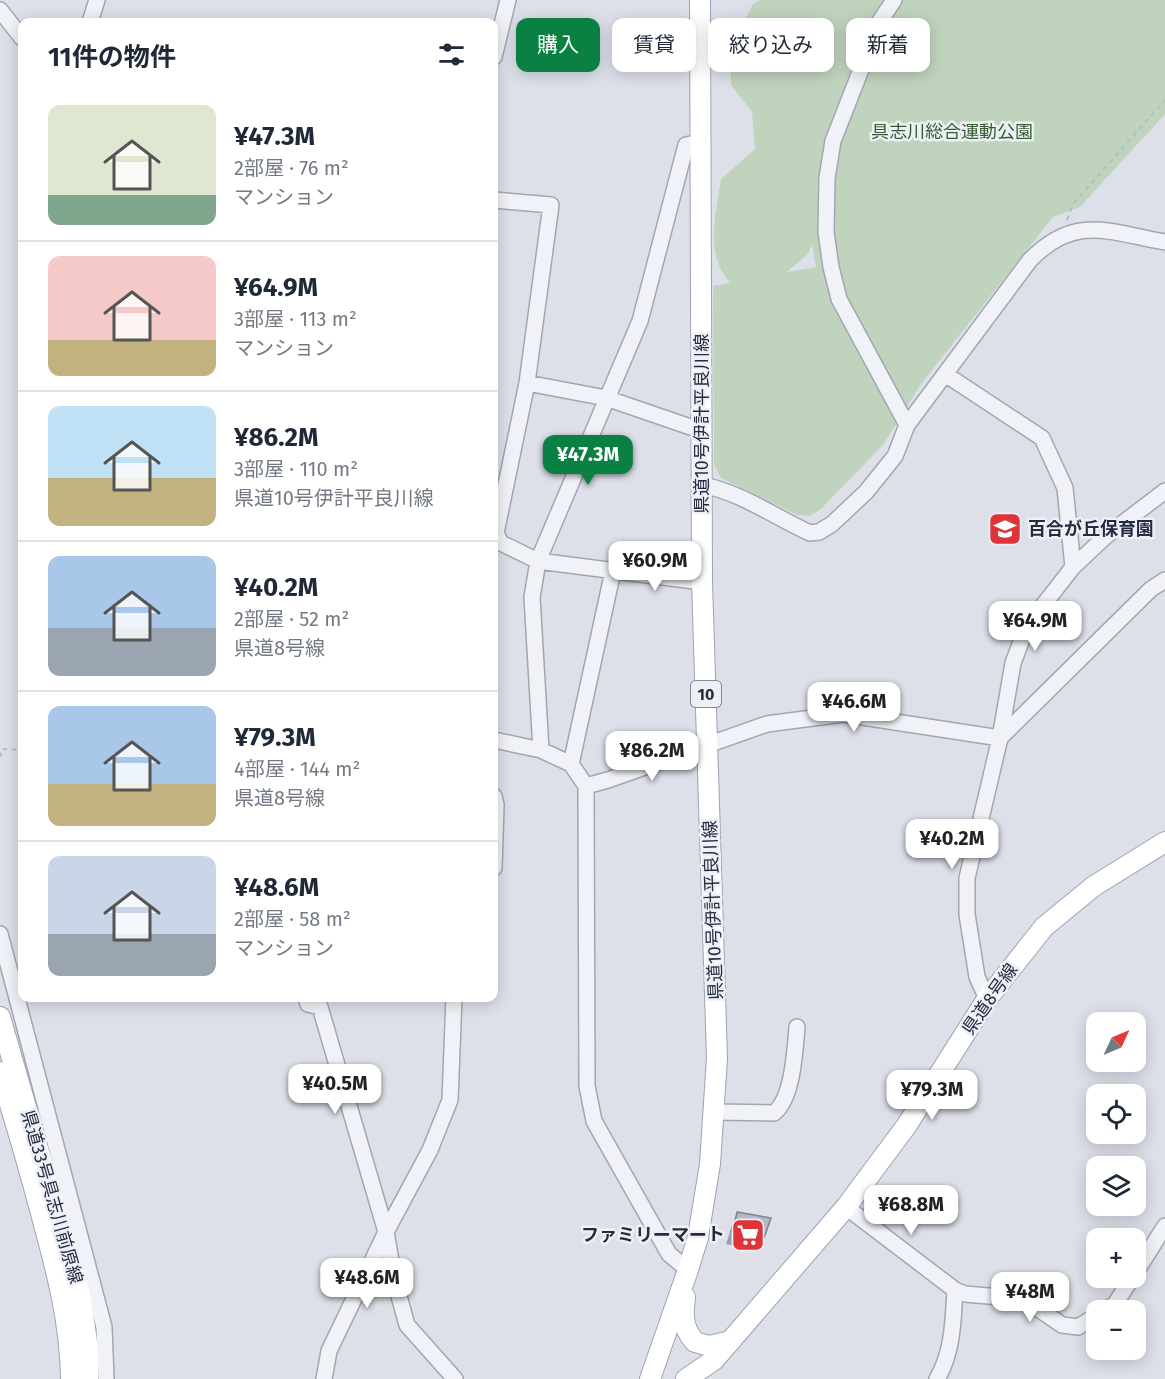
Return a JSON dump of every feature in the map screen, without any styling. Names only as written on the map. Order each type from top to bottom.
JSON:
[{"type":"main road","name":"県道10号伊計平良川線","points":[[650,1379],[698,1237],[705,1200],[717,1058],[702,582],[700,0]]},
{"type":"main road","name":"県道8号線","points":[[686,1379],[714,1360],[846,1207],[907,1125],[987,999],[1044,927],[1094,886],[1165,842]]},
{"type":"main road","name":"県道33号具志川前原線","points":[[0,1017],[80,1294],[88,1349],[88,1379]]},
{"type":"main road","name":"県道33号具志川前原線","points":[[0,1072],[62,1290],[69,1334],[71,1379]]},
{"type":"main road","points":[[688,1270],[683,1317],[690,1336],[695,1342],[709,1346],[731,1341]]},
{"type":"main road","points":[[701,1379],[714,1360]]},
{"type":"street","points":[[91,18],[97,0]]},
{"type":"street","points":[[498,41],[508,0]]},
{"type":"street","points":[[894,0],[880,21],[833,141],[826,178],[826,231],[831,267],[839,298],[907,425]]},
{"type":"street","points":[[0,10],[18,33]]},
{"type":"street","points":[[541,750],[532,597],[538,561],[640,321],[686,145],[701,141]]},
{"type":"street","points":[[498,204],[550,206],[527,383],[498,523]]},
{"type":"street","points":[[702,484],[730,493],[810,533],[819,532],[832,524],[866,492],[895,456],[907,425],[1030,260],[1044,246],[1061,235],[1095,230],[1165,242]]},
{"type":"street","points":[[945,374],[1042,438],[1065,488],[1073,567]]},
{"type":"street","points":[[527,383],[606,398],[702,431]]},
{"type":"street","points":[[987,999],[976,976],[967,914],[967,878],[1000,738],[1013,663],[1027,626],[1073,567],[1106,536],[1165,491]]},
{"type":"street","points":[[498,537],[501,543],[538,561],[702,582]]},
{"type":"street","points":[[571,764],[613,571]]},
{"type":"street","points":[[1000,738],[1151,589],[1165,580]]},
{"type":"street","points":[[586,786],[767,724],[843,714],[1000,738]]},
{"type":"street","points":[[498,741],[541,750],[571,764],[586,786],[587,1086],[594,1121],[669,1254],[688,1270]]},
{"type":"street","points":[[0,934],[18,1001]]},
{"type":"street","points":[[18,1002],[105,1327],[106,1379]]},
{"type":"street","points":[[307,1002],[320,1007],[386,1232],[394,1278],[407,1325],[455,1379]]},
{"type":"street","points":[[324,1379],[329,1351],[386,1232],[430,1150],[450,1100],[454,1002]]},
{"type":"street","points":[[714,1112],[774,1113],[780,1108],[794,1071],[797,1027]]},
{"type":"street","points":[[846,1207],[955,1290],[965,1294],[1024,1299],[1062,1325],[1078,1326],[1086,1322]]},
{"type":"street","points":[[1146,1256],[1165,1226]]},
{"type":"street","points":[[937,1379],[945,1366],[951,1339],[955,1290]]},
{"type":"path","points":[[1061,235],[1073,204],[1165,100]]},
{"type":"path","points":[[0,757],[2,749],[18,750]]},
{"type":"green space","name":"具志川総合運動公園","points":[[760,0],[1165,0],[1165,114],[1080,207],[1053,217],[921,384],[883,445],[821,509],[810,516],[797,515],[721,478],[714,465],[713,286],[730,283],[717,259],[714,246],[715,220],[721,179],[755,149],[752,112],[731,85],[731,72],[834,72],[834,18],[746,18],[753,4]],"holes":[[[812,244],[816,267],[787,272],[808,254]]]},
{"type":"building","points":[[737,1212],[771,1218],[764,1238],[731,1232]]},
{"type":"place","name":"百合が丘保育園","points":[[1005,529]]},
{"type":"place","name":"ファミリーマート","points":[[748,1235]]}]
